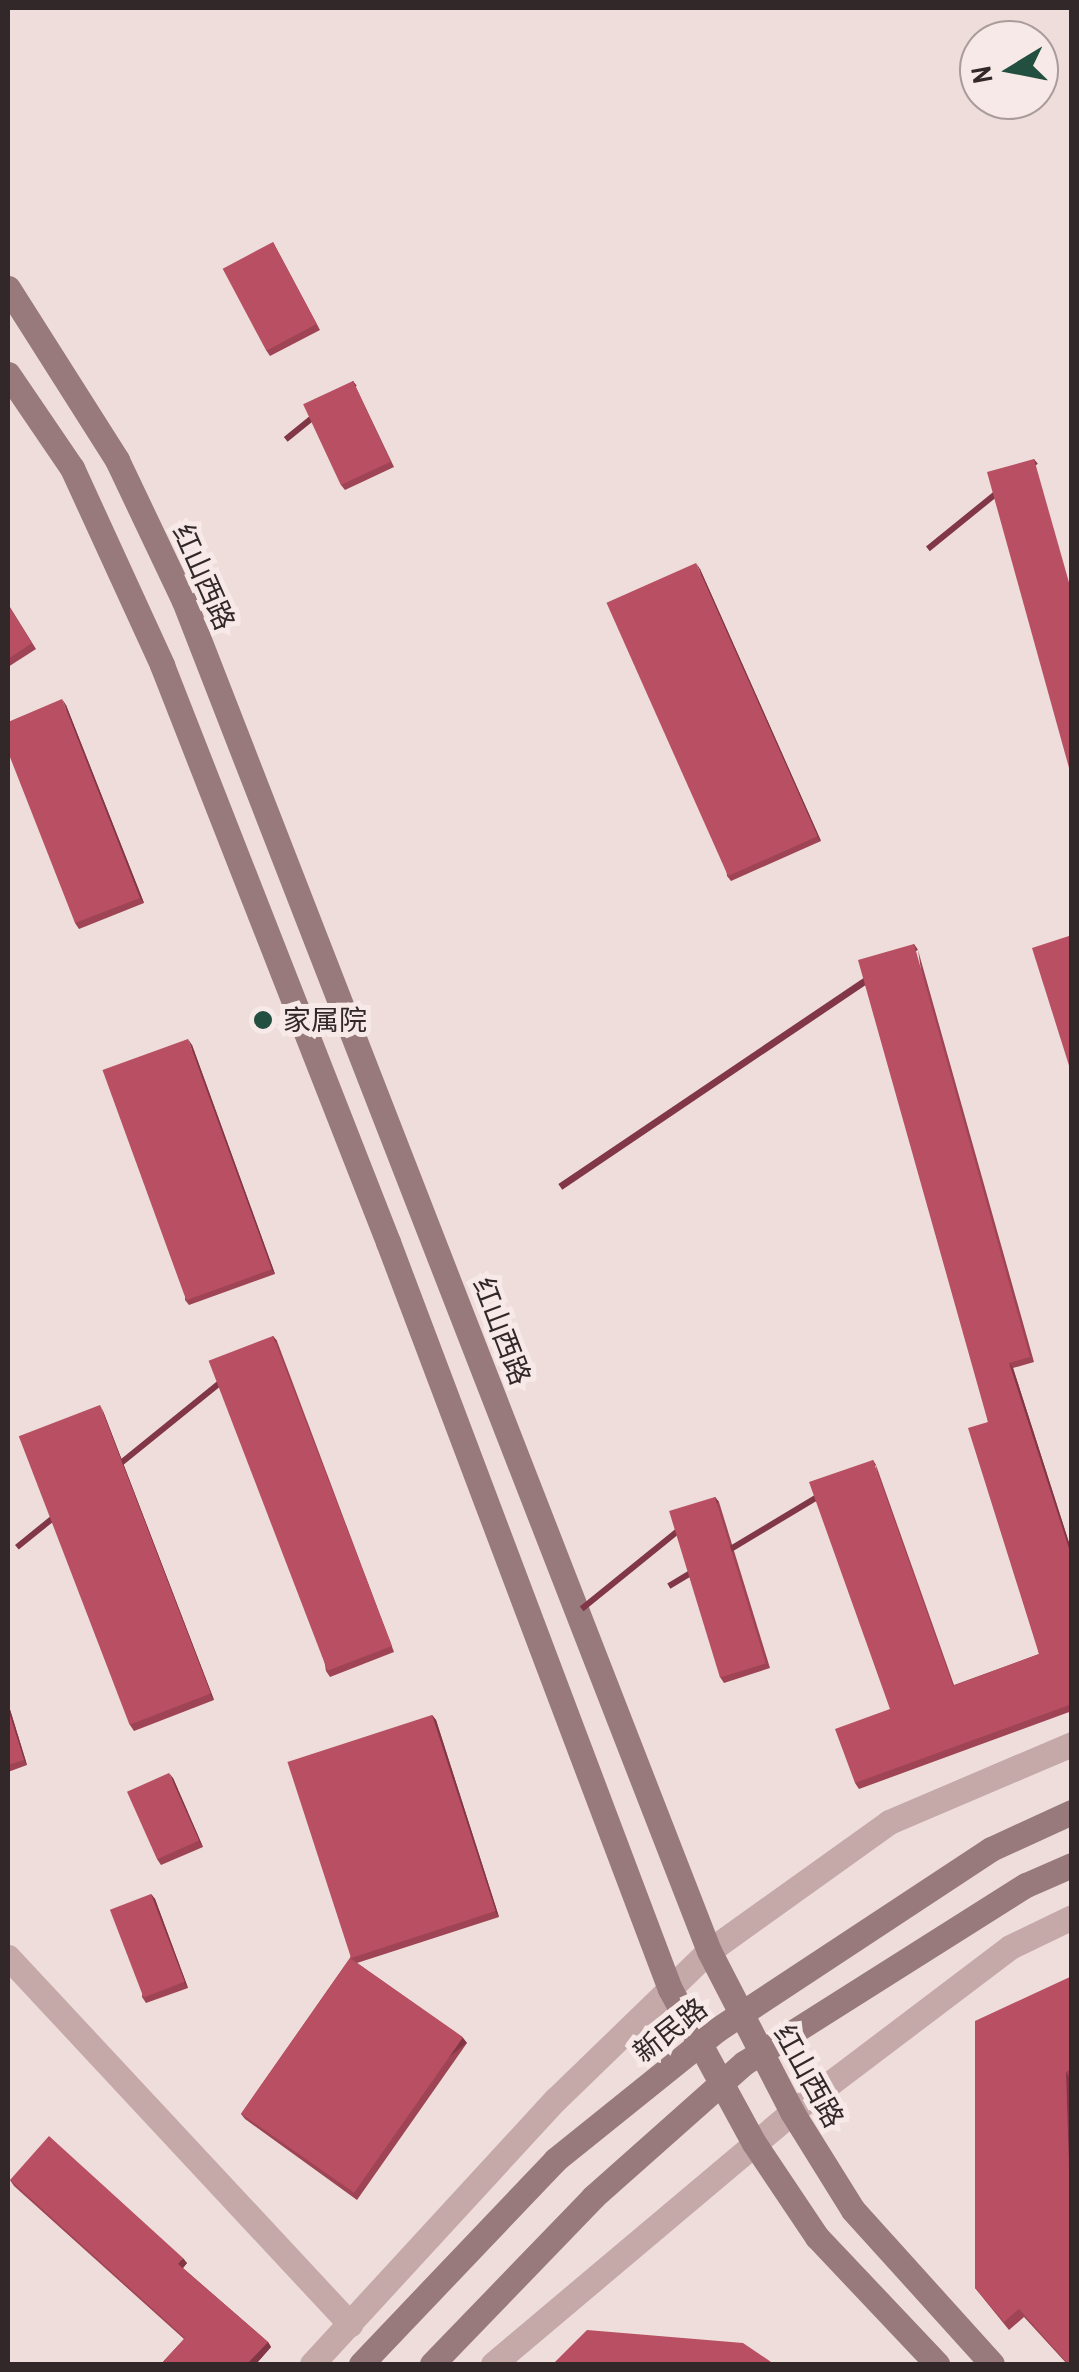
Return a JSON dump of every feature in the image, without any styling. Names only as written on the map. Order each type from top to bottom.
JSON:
[{"type":"main road","name":"红山西路","points":[[8,288],[117,460],[184,601],[709,1951],[792,2112],[853,2210],[992,2364]]},
{"type":"main road","points":[[8,374],[72,468],[162,665],[395,1260],[670,1989],[754,2143],[817,2237],[937,2364]]},
{"type":"main road","name":"新民路","points":[[361,2364],[556,2160],[718,2029],[991,1849],[1072,1812]]},
{"type":"main road","points":[[432,2364],[593,2197],[744,2063],[1026,1885],[1072,1864]]},
{"type":"street","points":[[312,2364],[555,2100],[709,1951],[889,1822],[1072,1744]]},
{"type":"street","points":[[492,2364],[792,2112],[1010,1947],[1072,1917]]},
{"type":"street","points":[[8,1957],[350,2324]]},
{"type":"building","points":[[273,242],[317,324],[266,351],[223,269]]},
{"type":"building","points":[[353,381],[391,462],[341,485],[303,404]]},
{"type":"building","points":[[1034,459],[1072,593],[1071,775],[987,472]]},
{"type":"building","points":[[696,563],[818,836],[728,876],[606,603]]},
{"type":"building","points":[[8,605],[32,643],[8,659]]},
{"type":"building","points":[[62,699],[140,898],[75,923],[8,752],[8,722]]},
{"type":"building","points":[[1072,935],[1072,1075],[1032,948]]},
{"type":"building","points":[[914,944],[1030,1357],[1009,1363],[1072,1558],[1072,1704],[855,1783],[835,1729],[890,1709],[809,1482],[873,1460],[953,1686],[1039,1654],[968,1428],[988,1422],[858,960]]},
{"type":"building","points":[[188,1039],[272,1269],[186,1300],[102,1070]]},
{"type":"building","points":[[273,1336],[392,1646],[328,1671],[209,1361]]},
{"type":"building","points":[[100,1405],[211,1693],[130,1725],[19,1436]]},
{"type":"building","points":[[715,1497],[766,1663],[720,1677],[669,1511]]},
{"type":"building","points":[[8,1709],[24,1760],[8,1765]]},
{"type":"building","points":[[432,1715],[496,1911],[351,1958],[287,1762]]},
{"type":"building","points":[[169,1773],[199,1841],[157,1859],[127,1792]]},
{"type":"building","points":[[151,1894],[185,1982],[144,1998],[110,1910]]},
{"type":"building","points":[[350,1958],[463,2037],[354,2193],[241,2114]]},
{"type":"building","points":[[1072,1976],[1072,2068],[1066,2072],[1072,2264],[1072,2364],[1068,2364],[1019,2309],[1004,2322],[975,2288],[975,2021]]},
{"type":"building","points":[[49,2136],[183,2258],[178,2264],[268,2342],[247,2364],[161,2364],[185,2338],[10,2180]]},
{"type":"building","points":[[587,2330],[743,2343],[774,2364],[553,2364]]},
{"type":"place","name":"家属院","points":[[263,1020]]}]
